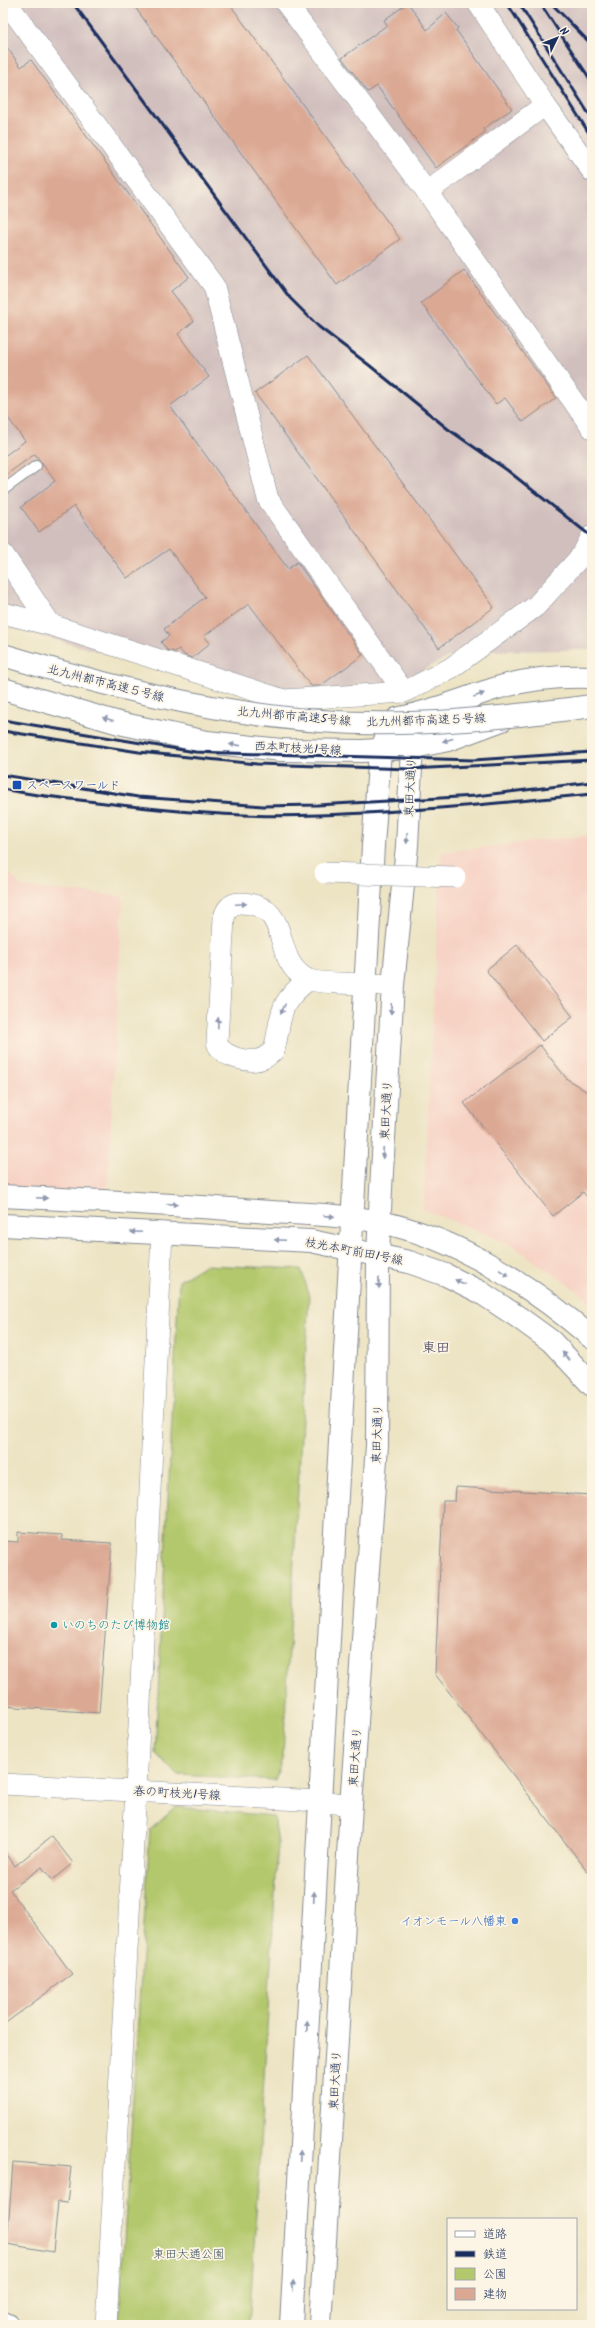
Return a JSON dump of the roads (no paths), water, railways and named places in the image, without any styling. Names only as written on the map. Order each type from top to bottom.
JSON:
[{"type":"main road","name":"北九州都市高速5号線","points":[[3,655],[97,683],[151,696],[256,715],[322,722],[388,723],[453,720],[524,715],[592,706]]},
{"type":"main road","points":[[3,655],[61,672],[182,700],[239,711],[312,720],[356,721],[397,719],[425,713],[499,687],[537,680],[592,677]]},
{"type":"main road","name":"西本町枝光1号線","points":[[3,689],[119,722],[207,742],[281,750],[380,750],[412,748],[448,740],[557,701],[592,702]]},
{"type":"main road","points":[[290,2325],[351,1218],[380,750],[397,719]]},
{"type":"main road","name":"東田大通り","points":[[320,2325],[351,1805],[377,1445],[378,1256],[393,985],[407,846],[412,748],[397,719]]},
{"type":"main road","points":[[3,1196],[162,1204],[351,1218],[381,1222],[411,1231],[460,1250],[497,1268],[536,1294],[592,1338]]},
{"type":"main road","name":"枝光本町前田1号線","points":[[3,1225],[311,1241],[409,1262],[439,1273],[480,1292],[551,1341],[592,1385]]},
{"type":"main road","points":[[3,2323],[8,2325]]},
{"type":"street","points":[[6,3],[214,286],[268,499],[404,692]]},
{"type":"street","points":[[286,3],[427,192],[592,428]]},
{"type":"street","points":[[478,3],[545,105],[592,171]]},
{"type":"street","points":[[427,192],[545,105]]},
{"type":"street","points":[[3,613],[51,625],[284,700],[404,692],[451,668],[536,606],[582,555],[592,536]]},
{"type":"street","points":[[3,554],[51,625]]},
{"type":"street","points":[[324,873],[455,876]]},
{"type":"street","points":[[308,980],[288,997],[282,1007],[274,1050],[269,1055],[260,1060],[233,1058],[227,1056],[218,1048],[217,1042],[224,918],[228,907],[238,903],[251,904],[267,910],[278,925],[286,956],[294,969],[308,980],[393,985]]},
{"type":"street","points":[[106,2325],[136,1790],[162,1234]]},
{"type":"street","name":"春の町枝光1号線","points":[[3,1784],[319,1801],[351,1805]]},
{"type":"lane","points":[[3,490],[36,466]]},
{"type":"railway","points":[[73,3],[290,298],[319,327],[369,365],[448,429],[507,470],[592,537]]},
{"type":"railway","points":[[507,3],[592,138]]},
{"type":"railway","points":[[519,3],[592,119]]},
{"type":"railway","points":[[540,3],[592,82]]},
{"type":"railway","points":[[551,3],[592,45]]},
{"type":"railway","points":[[3,720],[195,752],[474,760],[592,752]]},
{"type":"railway","points":[[3,731],[139,752],[257,764],[410,769],[592,760]]},
{"type":"railway","points":[[3,775],[138,797],[263,806],[317,805],[476,796],[592,782]]},
{"type":"railway","points":[[3,789],[28,794],[158,809],[211,814],[265,816],[387,812],[592,794]]},
{"type":"place","name":"スペースワールド","points":[[17,785]]},
{"type":"place","name":"いのちのたび博物館","points":[[54,1625]]},
{"type":"place","name":"イオンモール八幡東","points":[[515,1921]]},
{"type":"district","name":"東田","points":[[436,1347]]},
{"type":"park label","name":"東田大通公園","points":[[189,2254]]}]
